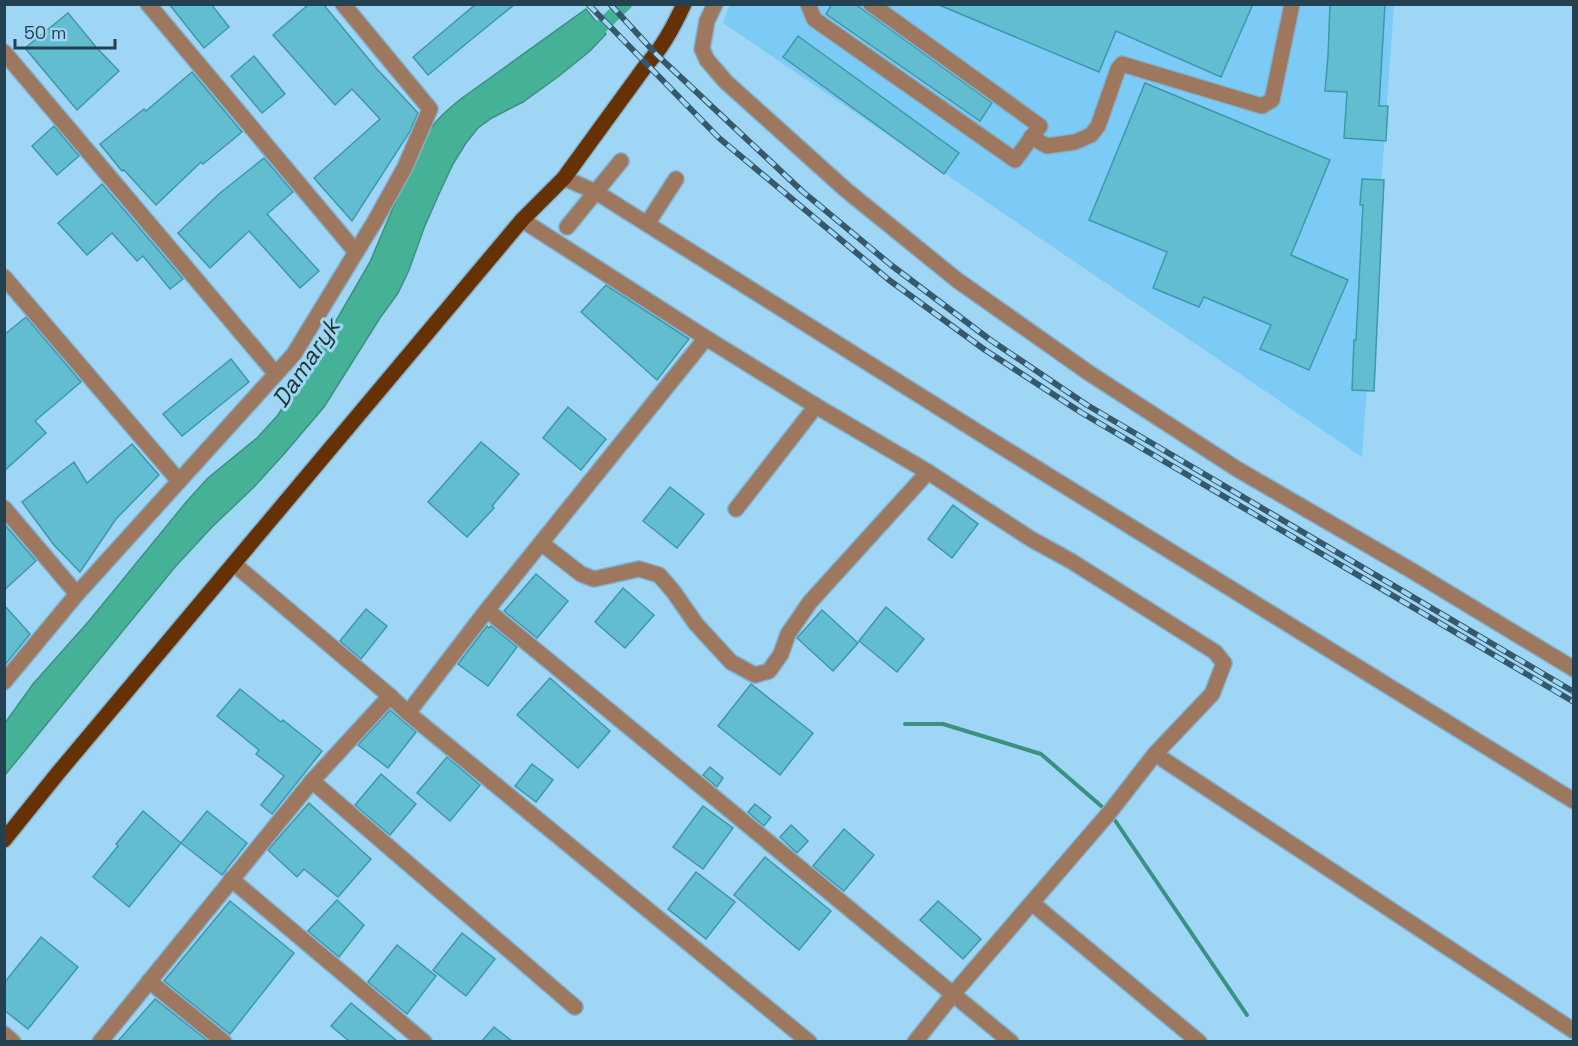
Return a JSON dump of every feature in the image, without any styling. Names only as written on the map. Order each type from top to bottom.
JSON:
[{"type":"main road","points":[[4,840],[522,220],[564,178],[668,38],[684,4]]},
{"type":"street","points":[[148,4],[356,252]]},
{"type":"street","points":[[4,682],[77,594],[294,354],[405,167],[430,109],[343,4]]},
{"type":"street","points":[[715,4],[707,21],[702,49],[707,60],[726,82],[846,190],[957,280],[1089,373],[1237,469],[1574,669]]},
{"type":"street","points":[[808,4],[814,18],[1015,160],[1040,126],[871,4]]},
{"type":"street","points":[[1031,137],[1047,146],[1075,142],[1091,135],[1098,126],[1118,69],[1122,64],[1262,106],[1272,100],[1292,4]]},
{"type":"street","points":[[4,52],[276,374]]},
{"type":"street","points":[[567,227],[621,161]]},
{"type":"street","points":[[564,178],[596,192],[981,434],[1574,801]]},
{"type":"street","points":[[647,224],[676,179]]},
{"type":"street","points":[[522,220],[706,338],[928,472],[1031,539],[1071,561],[1215,652],[1224,663],[1212,694],[1155,754],[1109,813],[915,1041]]},
{"type":"street","points":[[4,277],[180,481]]},
{"type":"street","points":[[408,713],[487,610],[706,338]]},
{"type":"street","points":[[736,509],[816,406]]},
{"type":"street","points":[[541,543],[581,574],[594,579],[639,569],[659,575],[674,591],[696,624],[731,662],[755,675],[769,671],[781,654],[788,634],[810,602],[928,472]]},
{"type":"street","points":[[4,508],[77,594]]},
{"type":"street","points":[[234,564],[408,713],[809,1041]]},
{"type":"street","points":[[487,610],[1011,1041]]},
{"type":"street","points":[[100,1041],[312,781],[390,696]]},
{"type":"street","points":[[1155,754],[1574,1031]]},
{"type":"street","points":[[312,781],[575,1007]]},
{"type":"street","points":[[231,879],[424,1041]]},
{"type":"street","points":[[1032,903],[1199,1041]]},
{"type":"street","points":[[149,981],[224,1041]]},
{"type":"street","points":[[4,1034],[13,1041]]},
{"type":"shaded area","points":[[730,4],[1394,5],[1362,457],[723,23]]},
{"type":"shaded area","points":[[586,9],[606,34],[590,51],[559,76],[523,102],[478,128],[466,143],[438,196],[398,293],[324,407],[254,487],[175,567],[5,775],[5,723],[33,684],[89,621],[187,501],[208,478],[257,438],[278,415],[370,262],[420,144],[429,130],[462,98]]},
{"type":"building","points":[[169,4],[211,4],[229,27],[204,48]]},
{"type":"building","points":[[309,4],[323,4],[376,68],[418,113],[409,133],[352,221],[314,178],[380,119],[352,89],[335,105],[273,35]]},
{"type":"building","points":[[476,4],[515,4],[428,75],[413,57]]},
{"type":"building","points":[[832,4],[855,4],[992,103],[980,121],[826,14]]},
{"type":"building","points":[[1253,4],[1221,77],[1116,31],[1099,72],[939,5]]},
{"type":"building","points":[[1330,4],[1385,4],[1379,106],[1388,106],[1386,141],[1344,138],[1347,92],[1325,91]]},
{"type":"building","points":[[68,13],[119,71],[77,110],[25,48]]},
{"type":"building","points":[[798,36],[959,153],[944,174],[783,57]]},
{"type":"building","points":[[254,56],[285,94],[262,113],[231,76]]},
{"type":"building","points":[[192,72],[242,132],[203,164],[201,162],[156,205],[124,170],[122,171],[100,144],[144,109],[146,111]]},
{"type":"building","points":[[1145,83],[1330,160],[1291,255],[1348,280],[1309,370],[1260,349],[1271,325],[1204,297],[1199,307],[1153,288],[1167,252],[1089,220]]},
{"type":"building","points":[[54,126],[79,156],[57,175],[32,146]]},
{"type":"building","points":[[264,158],[293,192],[267,214],[319,271],[300,288],[249,231],[210,268],[178,233],[220,193]]},
{"type":"building","points":[[1362,179],[1384,180],[1374,391],[1352,390],[1363,205],[1360,205]]},
{"type":"building","points":[[102,184],[183,279],[170,289],[143,256],[137,261],[112,233],[87,255],[58,223]]},
{"type":"building","points":[[606,285],[689,339],[657,380],[581,312]]},
{"type":"building","points":[[26,317],[81,382],[35,421],[46,433],[4,471],[4,335]]},
{"type":"building","points":[[231,359],[249,382],[182,436],[163,414]]},
{"type":"building","points":[[568,407],[606,439],[581,470],[543,438]]},
{"type":"building","points":[[481,442],[519,474],[492,506],[494,508],[467,537],[428,502]]},
{"type":"building","points":[[132,444],[159,475],[116,519],[80,572],[54,545],[22,502],[74,462],[87,483]]},
{"type":"building","points":[[670,487],[704,514],[677,548],[643,521]]},
{"type":"building","points":[[953,505],[978,524],[952,558],[928,539]]},
{"type":"building","points":[[4,524],[36,561],[4,590]]},
{"type":"building","points":[[536,574],[568,601],[537,638],[504,611]]},
{"type":"building","points":[[623,588],[654,615],[625,648],[595,622]]},
{"type":"building","points":[[4,605],[30,634],[4,666]]},
{"type":"building","points":[[886,607],[924,639],[897,672],[859,641]]},
{"type":"building","points":[[366,609],[387,626],[361,659],[340,641]]},
{"type":"building","points":[[822,610],[858,643],[833,671],[797,638]]},
{"type":"building","points":[[487,626],[489,628],[491,626],[517,647],[488,686],[458,664]]},
{"type":"building","points":[[550,678],[610,731],[578,768],[517,715]]},
{"type":"building","points":[[751,684],[813,733],[780,775],[718,726]]},
{"type":"building","points":[[240,689],[322,751],[272,814],[261,805],[284,776],[256,754],[259,750],[217,716]]},
{"type":"building","points":[[390,710],[416,732],[388,768],[358,745]]},
{"type":"building","points":[[447,757],[480,785],[450,821],[417,793]]},
{"type":"building","points":[[532,764],[553,780],[536,802],[515,786]]},
{"type":"building","points":[[710,767],[723,778],[717,787],[703,775]]},
{"type":"building","points":[[381,774],[416,804],[390,835],[355,805]]},
{"type":"building","points":[[309,803],[371,859],[338,897],[304,869],[297,877],[268,850]]},
{"type":"building","points":[[755,804],[771,817],[764,826],[748,812]]},
{"type":"building","points":[[703,806],[733,828],[703,869],[673,847]]},
{"type":"building","points":[[143,811],[181,843],[129,907],[93,877]]},
{"type":"building","points":[[207,811],[247,843],[222,875],[181,843]]},
{"type":"building","points":[[791,825],[808,841],[797,853],[780,837]]},
{"type":"building","points":[[844,829],[874,855],[844,891],[813,866]]},
{"type":"building","points":[[765,857],[831,911],[799,950],[734,895]]},
{"type":"building","points":[[696,872],[735,902],[706,939],[668,909]]},
{"type":"building","points":[[337,900],[364,925],[339,957],[308,931]]},
{"type":"building","points":[[230,901],[294,953],[230,1034],[164,981]]},
{"type":"building","points":[[938,901],[981,939],[963,959],[920,920]]},
{"type":"building","points":[[462,933],[495,959],[466,996],[433,970]]},
{"type":"building","points":[[41,937],[78,967],[28,1029],[4,1010],[4,983]]},
{"type":"building","points":[[397,945],[436,976],[407,1014],[368,982]]},
{"type":"building","points":[[155,999],[208,1041],[118,1041]]},
{"type":"building","points":[[351,1003],[397,1041],[349,1041],[331,1026]]},
{"type":"building","points":[[494,1027],[512,1041],[482,1041]]},
{"type":"waterway","name":"Damaryk","points":[[589,38],[625,4]]},
{"type":"waterway","points":[[905,724],[943,724],[1041,754],[1107,811]]},
{"type":"waterway","points":[[1112,816],[1247,1015]]},
{"type":"railway","points":[[588,4],[719,138],[889,280],[985,350],[1082,413],[1574,702]]},
{"type":"railway","points":[[610,4],[656,54],[802,191],[891,265],[989,339],[1087,405],[1574,692]]}]
